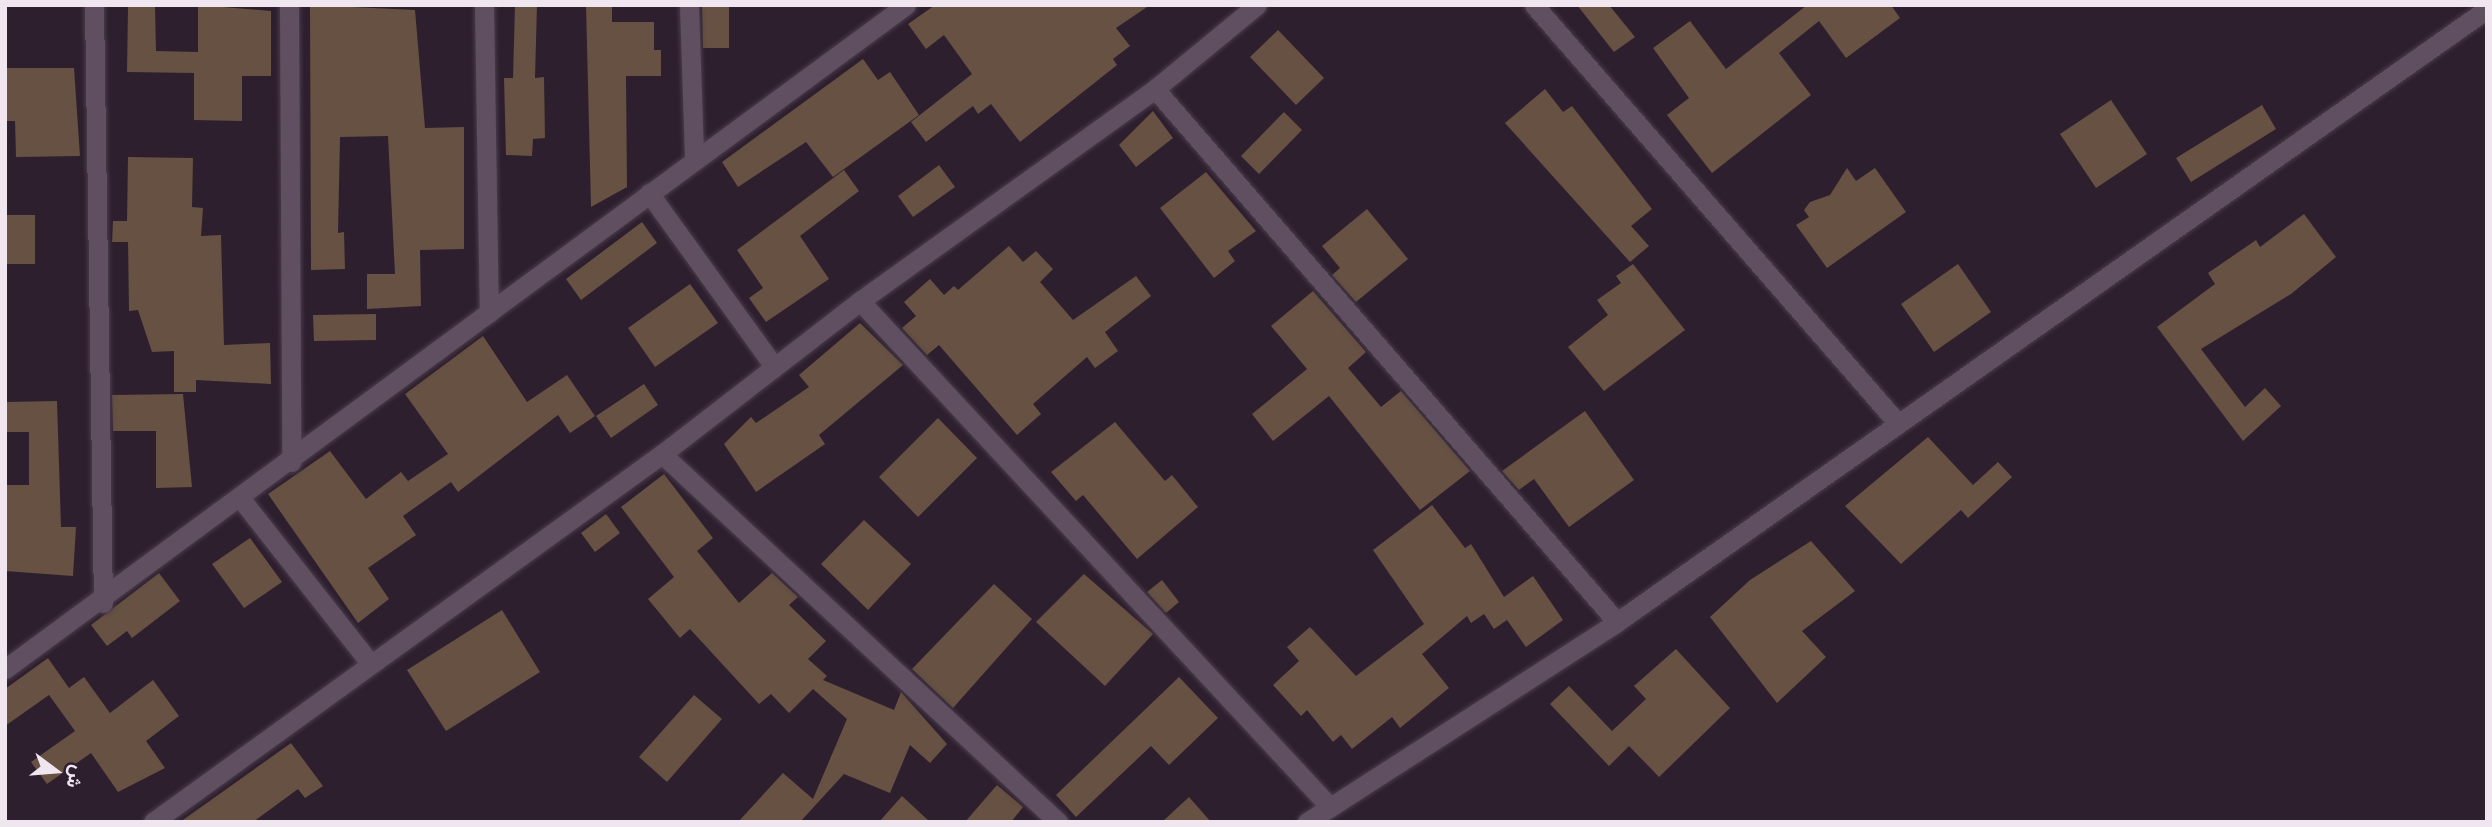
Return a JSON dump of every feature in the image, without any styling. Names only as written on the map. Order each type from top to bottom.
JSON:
[{"type":"street","points":[[94,5],[103,603]]},
{"type":"street","points":[[289,5],[291,461]]},
{"type":"street","points":[[484,5],[489,313]]},
{"type":"street","points":[[689,5],[694,159]]},
{"type":"street","points":[[153,822],[662,454],[860,301],[1155,89],[1257,5]]},
{"type":"street","points":[[1534,5],[1895,421]]},
{"type":"street","points":[[5,670],[103,603],[694,159],[904,6]]},
{"type":"street","points":[[1307,822],[1617,622],[1895,421],[2487,9]]},
{"type":"street","points":[[1155,89],[1617,622]]},
{"type":"street","points":[[649,193],[774,366]]},
{"type":"street","points":[[860,301],[1330,807]]},
{"type":"street","points":[[662,454],[1058,822]]},
{"type":"street","points":[[241,499],[371,664]]},
{"type":"building","points":[[155,5],[156,51],[198,52],[198,5],[271,11],[271,76],[242,76],[242,121],[194,120],[194,73],[127,72],[128,6]]},
{"type":"building","points":[[310,5],[415,10],[425,128],[464,127],[464,249],[420,250],[421,306],[367,309],[367,274],[395,274],[388,136],[340,137],[338,233],[344,232],[345,269],[311,270]]},
{"type":"building","points":[[515,5],[537,5],[535,78],[544,77],[545,138],[533,139],[532,156],[506,155],[504,78],[513,78]]},
{"type":"building","points":[[586,5],[612,5],[612,22],[654,22],[654,50],[661,50],[661,76],[626,76],[627,187],[591,207]]},
{"type":"building","points":[[702,5],[729,5],[729,48],[703,48]]},
{"type":"building","points":[[935,5],[1150,5],[1116,28],[1130,46],[1113,59],[1117,65],[1020,142],[991,104],[978,114],[973,106],[926,142],[911,122],[972,74],[944,35],[926,49],[908,24]]},
{"type":"building","points":[[1577,5],[1609,5],[1635,37],[1614,52]]},
{"type":"building","points":[[1807,5],[1891,5],[1900,18],[1846,58],[1819,21],[1779,53],[1811,95],[1712,173],[1667,115],[1689,98],[1653,48],[1690,21],[1726,69]]},
{"type":"building","points":[[1278,30],[1324,78],[1296,105],[1250,57]]},
{"type":"building","points":[[863,59],[878,80],[890,72],[919,115],[833,177],[806,142],[738,187],[722,162]]},
{"type":"building","points":[[5,68],[74,68],[80,156],[16,157],[15,121],[5,121]]},
{"type":"building","points":[[1545,89],[1563,112],[1572,106],[1652,209],[1631,226],[1649,246],[1630,262],[1505,123]]},
{"type":"building","points":[[2111,100],[2147,154],[2096,188],[2060,134]]},
{"type":"building","points":[[2262,105],[2276,129],[2191,182],[2176,158]]},
{"type":"building","points":[[1153,111],[1173,138],[1136,167],[1119,145]]},
{"type":"building","points":[[1284,112],[1302,130],[1259,174],[1241,156]]},
{"type":"building","points":[[128,157],[193,158],[192,207],[203,208],[201,236],[221,235],[224,345],[270,343],[271,384],[196,380],[196,392],[174,392],[174,351],[152,352],[138,310],[129,311],[128,242],[112,242],[113,221],[127,221]]},
{"type":"building","points":[[939,165],[955,187],[913,217],[898,196]]},
{"type":"building","points":[[1847,168],[1856,181],[1875,168],[1906,212],[1827,268],[1796,225],[1809,217],[1804,210],[1810,202],[1830,195]]},
{"type":"building","points":[[844,170],[859,191],[800,236],[829,279],[766,322],[749,298],[763,288],[737,250]]},
{"type":"building","points":[[1206,172],[1256,231],[1228,251],[1235,261],[1214,278],[1160,208]]},
{"type":"building","points":[[1367,209],[1408,259],[1356,302],[1332,275],[1340,268],[1322,246]]},
{"type":"building","points":[[2304,214],[2336,257],[2291,294],[2201,349],[2245,407],[2265,388],[2281,406],[2243,441],[2157,327],[2215,284],[2208,273],[2256,240],[2260,247]]},
{"type":"building","points":[[5,215],[35,215],[35,264],[5,264]]},
{"type":"building","points":[[642,222],[657,243],[581,300],[566,279]]},
{"type":"building","points":[[1009,246],[1023,262],[1036,251],[1053,269],[1040,282],[1073,320],[1136,276],[1151,296],[1105,332],[1118,351],[1095,368],[1087,357],[1033,404],[1041,414],[1017,435],[939,345],[927,355],[902,328],[916,316],[904,302],[930,279],[944,295],[954,286],[958,290]]},
{"type":"building","points":[[1633,264],[1685,330],[1604,391],[1568,347],[1608,315],[1597,300],[1621,283],[1616,276]]},
{"type":"building","points":[[1958,264],[1991,312],[1934,352],[1901,304]]},
{"type":"building","points":[[690,284],[718,323],[655,367],[628,328]]},
{"type":"building","points":[[1313,291],[1366,352],[1348,368],[1381,407],[1401,391],[1470,471],[1420,510],[1329,396],[1273,441],[1252,414],[1307,369],[1271,326]]},
{"type":"building","points":[[376,314],[376,340],[314,341],[313,315]]},
{"type":"building","points":[[860,323],[903,365],[819,435],[825,444],[756,492],[724,444],[751,417],[756,423],[809,387],[799,375]]},
{"type":"building","points":[[483,336],[527,402],[567,375],[595,416],[570,433],[558,415],[458,492],[451,482],[403,516],[416,535],[368,568],[389,599],[358,623],[268,494],[330,451],[366,499],[401,472],[408,481],[448,454],[405,394]]},
{"type":"building","points":[[644,384],[658,405],[611,438],[596,416]]},
{"type":"building","points":[[183,394],[192,487],[156,488],[156,431],[113,431],[112,395]]},
{"type":"building","points":[[57,401],[61,527],[76,527],[73,576],[5,571],[5,485],[29,485],[29,432],[6,432],[5,402]]},
{"type":"building","points":[[1585,411],[1634,480],[1569,527],[1534,479],[1519,490],[1502,471]]},
{"type":"building","points":[[938,418],[977,458],[918,517],[879,477]]},
{"type":"building","points":[[1115,422],[1165,481],[1172,475],[1198,507],[1137,559],[1083,495],[1076,501],[1051,472]]},
{"type":"building","points":[[1928,437],[1973,485],[1998,462],[2012,477],[1968,518],[1961,510],[1901,564],[1845,506]]},
{"type":"building","points":[[664,474],[713,538],[697,551],[739,603],[772,573],[798,597],[789,605],[826,641],[808,659],[827,676],[823,680],[894,710],[901,692],[947,744],[930,763],[910,745],[890,793],[844,774],[800,822],[738,822],[783,773],[813,799],[847,719],[813,689],[789,713],[771,694],[759,704],[690,629],[680,638],[648,599],[674,577],[621,507]]},
{"type":"building","points":[[1432,505],[1465,548],[1471,544],[1504,597],[1533,576],[1563,620],[1526,647],[1507,620],[1494,629],[1484,614],[1471,623],[1467,616],[1422,654],[1449,688],[1400,728],[1392,717],[1352,749],[1341,735],[1333,742],[1307,710],[1301,716],[1273,685],[1299,661],[1287,647],[1310,627],[1356,676],[1424,624],[1373,550]]},
{"type":"building","points":[[606,514],[620,533],[595,552],[581,533]]},
{"type":"building","points":[[864,520],[911,564],[868,610],[821,564]]},
{"type":"building","points":[[250,538],[282,582],[244,608],[212,564]]},
{"type":"building","points":[[1811,541],[1855,591],[1802,631],[1826,657],[1777,703],[1710,617],[1750,580]]},
{"type":"building","points":[[159,573],[180,601],[132,638],[127,631],[107,646],[91,625]]},
{"type":"building","points":[[1084,574],[1153,634],[1105,686],[1036,622]]},
{"type":"building","points":[[1162,580],[1179,602],[1166,613],[1147,592]]},
{"type":"building","points":[[994,584],[1032,619],[953,708],[912,669]]},
{"type":"building","points":[[502,610],[540,672],[446,731],[407,670]]},
{"type":"building","points":[[1676,649],[1730,708],[1659,777],[1629,746],[1609,766],[1550,704],[1569,686],[1612,731],[1646,699],[1634,686]]},
{"type":"building","points":[[48,658],[69,688],[84,677],[110,713],[153,680],[179,716],[146,741],[165,768],[118,792],[91,753],[47,784],[31,762],[75,731],[49,695],[5,726],[5,689]]},
{"type":"building","points":[[1179,677],[1218,718],[1169,765],[1151,746],[1076,817],[1056,795]]},
{"type":"building","points":[[694,695],[722,719],[667,782],[639,757]]},
{"type":"building","points":[[291,743],[323,786],[305,798],[298,789],[253,822],[180,822]]},
{"type":"building","points":[[997,785],[1023,807],[1011,822],[965,822]]},
{"type":"building","points":[[902,796],[930,822],[879,822]]},
{"type":"building","points":[[1189,797],[1211,822],[1162,822]]}]
